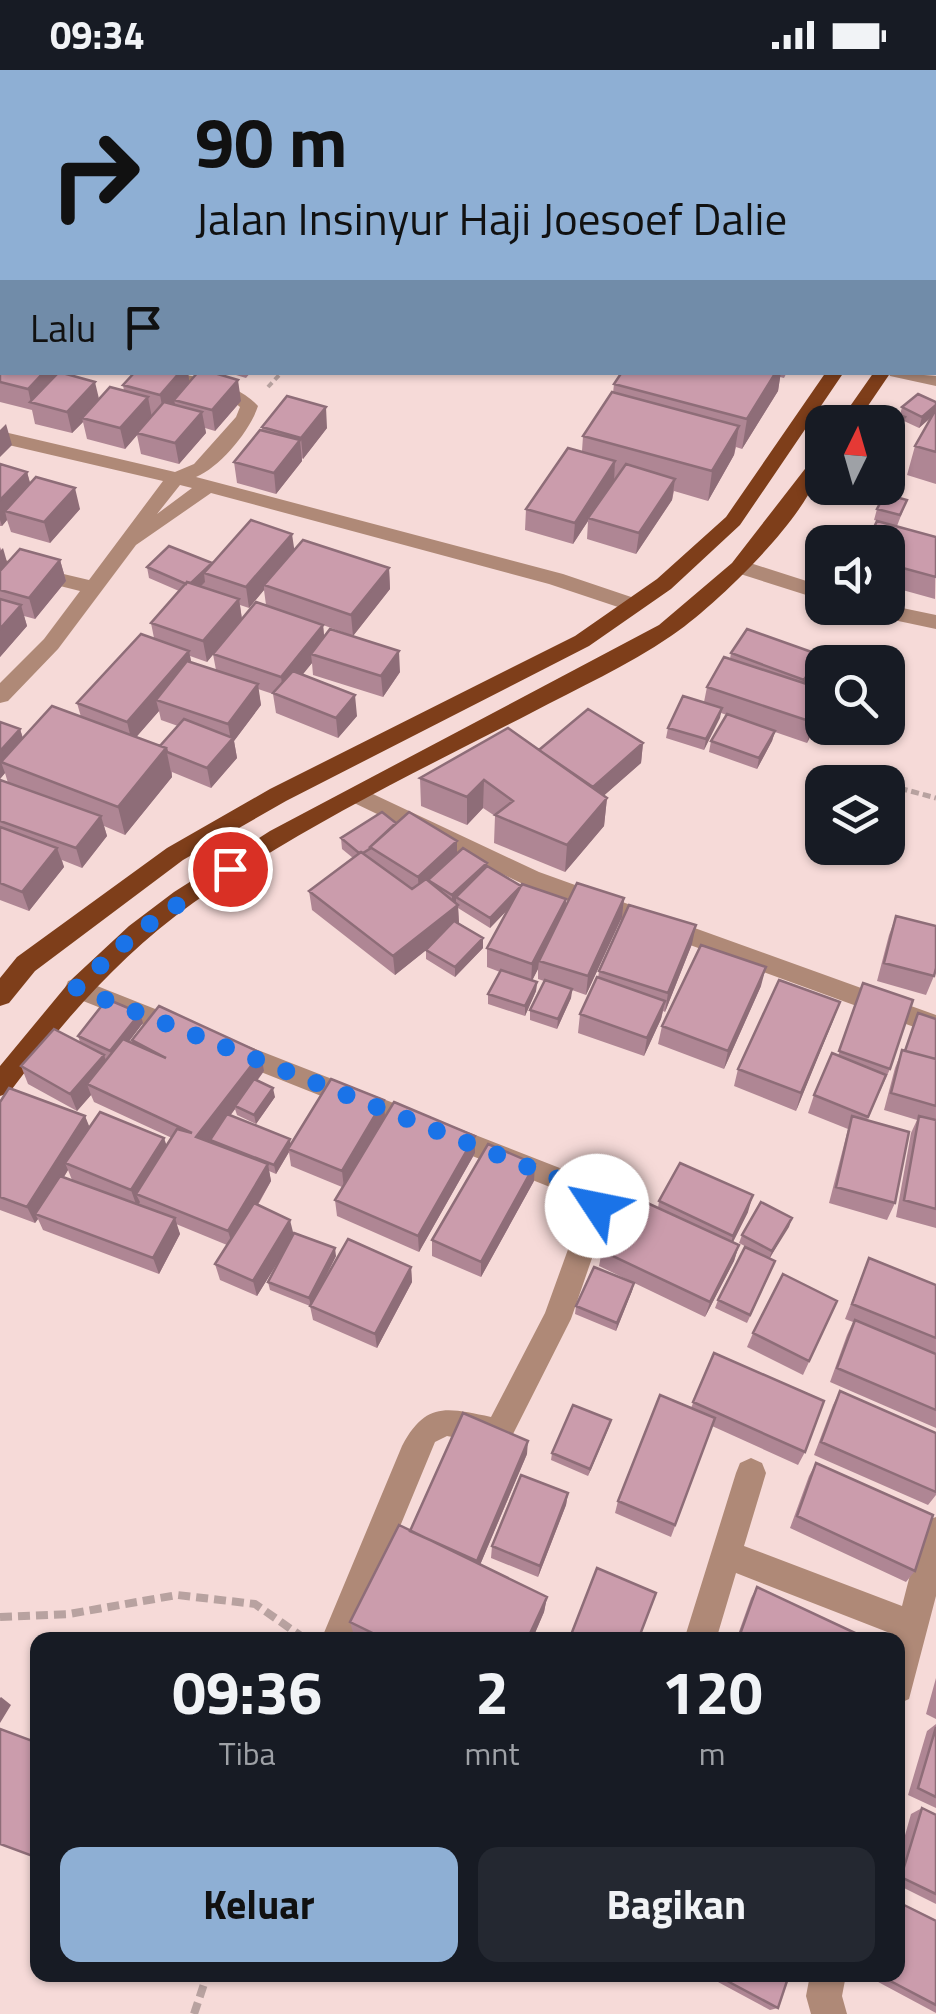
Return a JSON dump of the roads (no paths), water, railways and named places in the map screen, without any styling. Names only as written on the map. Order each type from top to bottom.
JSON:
[{"type":"main road","points":[[0,996],[26,964],[175,854],[278,796],[582,641],[664,584],[733,521],[833,375]]},
{"type":"main road","points":[[860,405],[881,375]]},
{"type":"main road","points":[[0,1085],[76,988],[136,933],[197,889],[358,795],[624,654],[704,602],[769,536],[805,484]]},
{"type":"street","points":[[0,696],[51,644],[127,544],[158,496],[176,479],[201,468],[245,418],[249,406],[236,395],[161,375]]},
{"type":"street","points":[[909,375],[936,381]]},
{"type":"street","points":[[0,437],[208,486],[556,579],[633,605]]},
{"type":"street","points":[[127,544],[208,486]]},
{"type":"street","points":[[0,565],[93,588]]},
{"type":"street","points":[[740,567],[805,588]]},
{"type":"street","points":[[905,615],[936,622]]},
{"type":"street","points":[[358,795],[531,878],[936,1025]]},
{"type":"street","points":[[76,988],[584,1189],[596,1200],[573,1286],[502,1426],[498,1432],[487,1432],[445,1422],[425,1432],[388,1509],[340,1632]]},
{"type":"street","points":[[702,1632],[751,1473]]},
{"type":"street","points":[[905,1659],[936,1532]]},
{"type":"street","points":[[726,1554],[913,1626]]},
{"type":"street","points":[[827,1982],[824,1996],[829,2014]]}]
